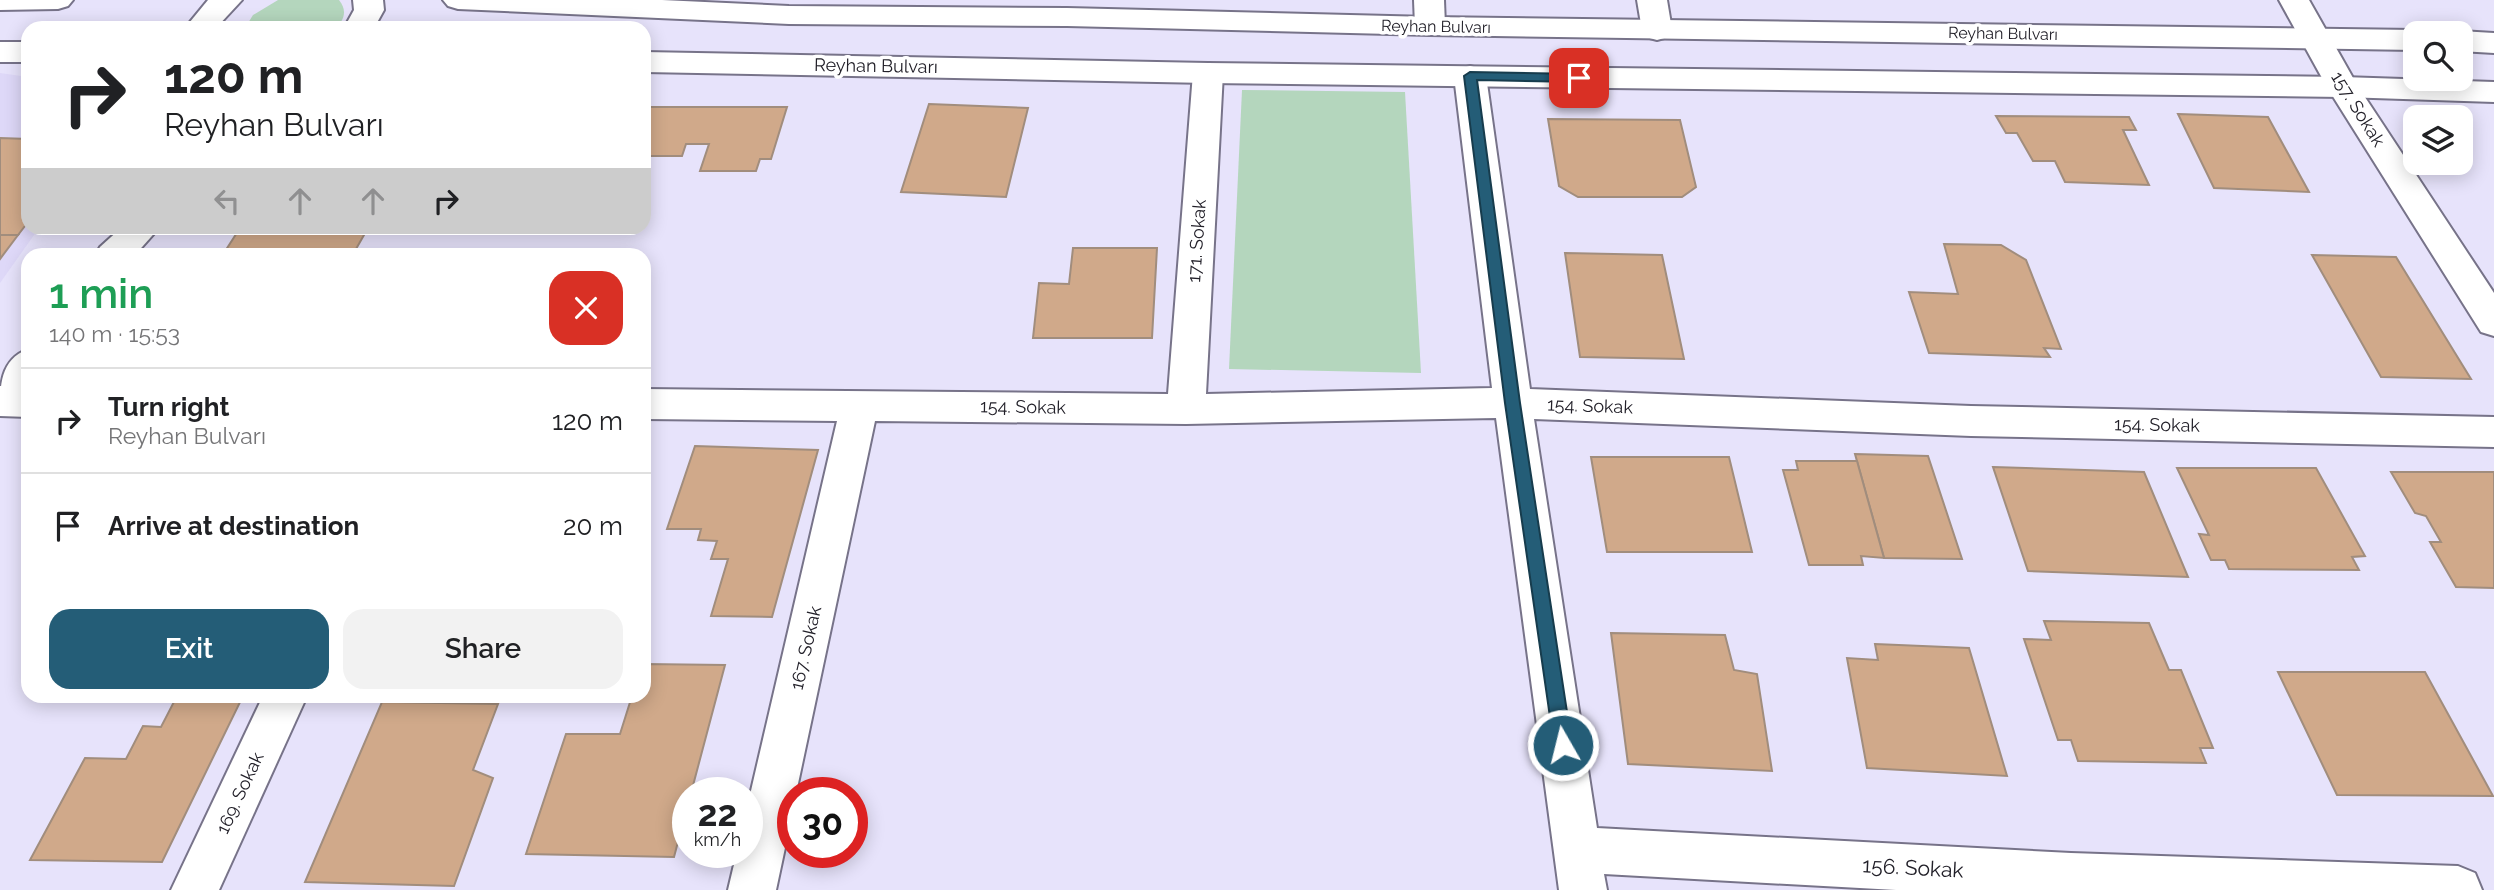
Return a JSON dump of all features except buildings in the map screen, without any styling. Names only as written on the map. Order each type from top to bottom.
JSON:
[{"type":"street","points":[[0,1],[58,0]]},
{"type":"street","points":[[205,21],[227,0]]},
{"type":"street","points":[[363,21],[369,10],[368,0]]},
{"type":"street","name":"Reyhan Bulvarı","points":[[458,0],[789,15],[1067,17],[1430,13],[1657,30],[2316,36],[2403,40]]},
{"type":"street","points":[[1652,0],[1657,30]]},
{"type":"street","name":"157. Sokak","points":[[2294,0],[2343,87],[2494,322]]},
{"type":"street","points":[[2473,42],[2494,43]]},
{"type":"street","points":[[0,52],[21,52]]},
{"type":"street","name":"Reyhan Bulvarı","points":[[651,62],[1208,73],[2343,87],[2494,92]]},
{"type":"street","name":"171. Sokak","points":[[1186,409],[1208,73]]},
{"type":"street","points":[[1470,76],[1513,403],[1581,870]]},
{"type":"street","points":[[117,246],[132,235]]},
{"type":"street","points":[[0,400],[21,372]]},
{"type":"street","points":[[0,400],[21,402]]},
{"type":"street","name":"154. Sokak","points":[[651,404],[1186,409],[1513,403],[1971,422],[2494,432]]},
{"type":"street","name":"167. Sokak","points":[[752,890],[860,405]]},
{"type":"street","name":"169. Sokak","points":[[195,890],[282,703]]},
{"type":"street","name":"156. Sokak","points":[[1581,870],[2458,890]]},
{"type":"shaded area","points":[[0,73],[21,76],[21,235],[34,235],[25,248],[21,248],[21,253],[0,283]]},
{"type":"green space","points":[[278,0],[339,0],[344,14],[341,21],[249,21],[253,15]]},
{"type":"green space","points":[[1242,90],[1405,92],[1421,373],[1229,369]]},
{"type":"route","points":[[1563,745],[1513,403],[1470,76],[1579,78]]}]
